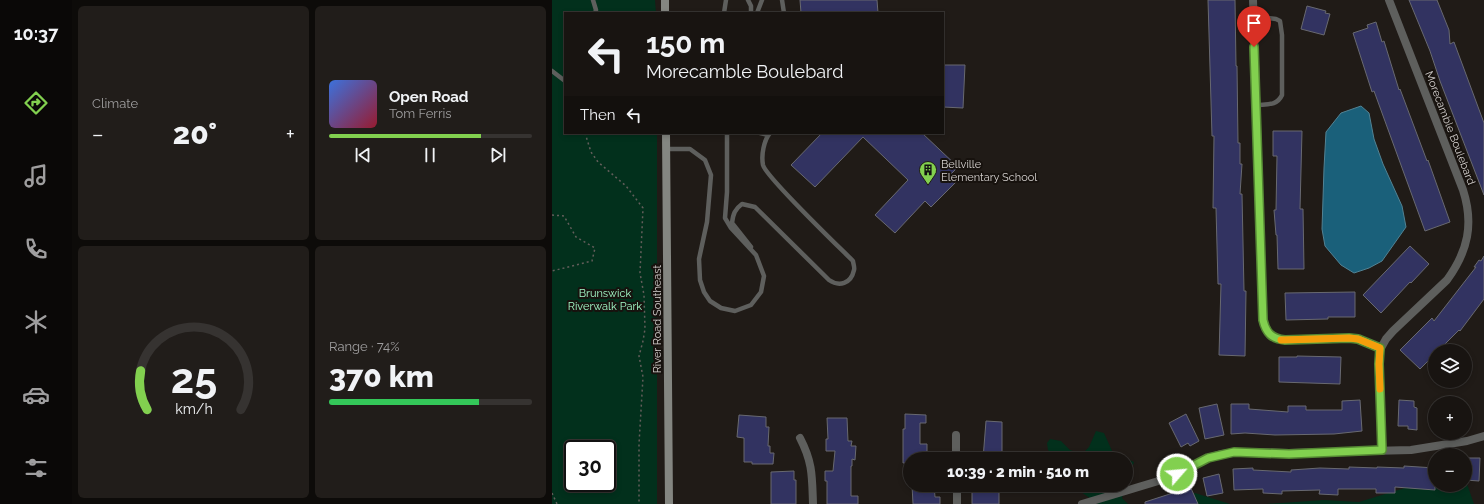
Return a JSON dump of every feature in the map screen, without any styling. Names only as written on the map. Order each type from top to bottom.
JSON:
[{"type":"main road","points":[[665,0],[665,12]]},
{"type":"main road","name":"River Road Southeast","points":[[666,134],[669,504]]},
{"type":"street","points":[[1253,0],[1263,312],[1265,329],[1270,335],[1277,339],[1349,338],[1358,339],[1380,348],[1379,364],[1382,450]]},
{"type":"street","name":"Morecamble Boulebard","points":[[1380,348],[1393,331],[1448,280],[1464,250],[1469,226],[1469,214],[1463,190],[1389,0]]},
{"type":"street","points":[[956,435],[956,452]]},
{"type":"street","points":[[1082,504],[1165,479],[1208,458],[1221,454],[1246,452],[1289,454],[1426,448],[1467,441],[1484,436]]},
{"type":"street","points":[[800,438],[811,462],[813,504]]},
{"type":"street","points":[[956,492],[957,504]]},
{"type":"lane","points":[[593,0],[596,12]]},
{"type":"lane","points":[[724,12],[726,0]]},
{"type":"lane","points":[[748,0],[751,6],[751,12]]},
{"type":"lane","points":[[757,12],[759,4],[762,0]]},
{"type":"lane","points":[[782,0],[784,12]]},
{"type":"lane","points":[[1253,18],[1276,19],[1280,22],[1282,35],[1282,95],[1280,100],[1275,104],[1257,105]]},
{"type":"lane","points":[[552,71],[564,80]]},
{"type":"lane","points":[[727,134],[728,192],[725,218],[730,228],[756,255]]},
{"type":"lane","points":[[667,149],[690,149],[705,160],[711,175],[707,222],[699,259],[700,280],[704,292],[710,301],[721,308],[735,311],[751,305],[761,292],[764,276],[756,255],[747,240],[732,223],[732,216],[736,208],[742,204],[755,208],[829,280],[835,284],[842,284],[849,279],[854,270],[853,260],[766,170],[763,165],[764,146],[765,140],[769,134]]},
{"type":"path","points":[[585,134],[591,152],[598,162],[626,186],[643,208],[640,273],[644,295],[645,330],[638,356],[643,377],[639,444],[639,504]]},
{"type":"path","points":[[552,215],[564,216],[576,237],[595,248],[592,261],[552,271]]},
{"type":"path","points":[[552,493],[557,504]]},
{"type":"green space","name":"Brunswick Riverwalk Park","points":[[552,0],[655,0],[656,12],[564,12],[564,134],[657,134],[657,504],[552,504]]},
{"type":"green space","points":[[1096,431],[1104,433],[1113,452],[1084,452],[1089,447]]},
{"type":"green space","points":[[1050,439],[1061,441],[1070,450],[1076,452],[1050,452],[1048,450],[1047,443]]},
{"type":"green space","points":[[1428,486],[1428,492],[1470,492],[1474,504],[1266,504],[1324,500],[1359,502],[1408,487]]},
{"type":"green space","points":[[1081,492],[1124,492],[1122,498],[1128,504],[1098,504]]},
{"type":"green space","points":[[1195,493],[1230,504],[1173,504]]},
{"type":"water","points":[[1361,106],[1369,113],[1374,139],[1383,164],[1402,206],[1406,227],[1382,261],[1369,268],[1354,273],[1341,265],[1325,246],[1322,229],[1324,168],[1326,132],[1341,113]]},
{"type":"building","points":[[800,0],[877,0],[878,12],[801,12]]},
{"type":"building","points":[[1208,0],[1235,0],[1238,143],[1240,143],[1240,164],[1242,164],[1240,194],[1242,194],[1244,291],[1246,291],[1245,356],[1219,355],[1221,284],[1218,284],[1216,208],[1213,208],[1214,136],[1212,136]]},
{"type":"building","points":[[1409,0],[1437,0],[1449,30],[1450,44],[1454,42],[1484,123],[1484,195],[1430,51]]},
{"type":"building","points":[[1307,6],[1326,11],[1325,13],[1330,14],[1324,35],[1301,29]]},
{"type":"building","points":[[1376,22],[1382,42],[1384,41],[1399,90],[1400,89],[1427,161],[1428,160],[1450,222],[1425,231],[1374,91],[1372,92],[1353,33],[1368,28],[1367,25]]},
{"type":"building","points":[[944,65],[965,65],[963,108],[944,107]]},
{"type":"building","points":[[1273,131],[1302,131],[1300,209],[1303,209],[1304,269],[1278,269],[1277,235],[1274,210],[1276,210],[1277,156],[1273,156]]},
{"type":"building","name":"Bellville Elementary School","points":[[821,134],[923,134],[958,167],[949,176],[956,182],[931,207],[925,201],[895,233],[875,215],[908,180],[863,137],[815,187],[791,165]]},
{"type":"building","points":[[1410,246],[1429,264],[1381,313],[1363,295]]},
{"type":"building","points":[[1484,256],[1484,299],[1460,331],[1459,330],[1445,344],[1428,344],[1428,361],[1420,369],[1400,350],[1432,318],[1434,321],[1476,267],[1474,267],[1479,260],[1481,261]]},
{"type":"building","points":[[1355,292],[1355,317],[1286,320],[1285,293]]},
{"type":"building","points":[[1279,357],[1341,357],[1340,384],[1279,382]]},
{"type":"building","points":[[1360,400],[1362,431],[1334,434],[1231,434],[1231,404],[1249,404],[1249,409],[1288,412],[1288,406],[1306,406],[1306,410],[1342,410],[1342,401]]},
{"type":"building","points":[[1399,400],[1414,401],[1414,407],[1417,408],[1417,430],[1408,429],[1408,426],[1398,426]]},
{"type":"building","points":[[1217,404],[1224,435],[1205,439],[1199,408]]},
{"type":"building","points":[[905,414],[926,415],[926,423],[920,423],[920,444],[927,444],[927,452],[903,452],[903,429],[905,429]]},
{"type":"building","points":[[1186,414],[1199,441],[1190,446],[1188,443],[1181,447],[1169,423]]},
{"type":"building","points":[[739,415],[766,417],[766,427],[769,427],[768,446],[770,446],[770,453],[774,453],[773,464],[752,464],[752,462],[744,462],[744,438],[737,437]]},
{"type":"building","points":[[827,418],[847,418],[848,441],[852,441],[851,446],[856,446],[855,460],[852,459],[851,466],[851,496],[858,496],[858,504],[827,504],[827,481],[825,481],[825,471],[833,471],[835,451],[826,451],[826,439],[828,439]]},
{"type":"building","points":[[986,421],[1002,422],[1002,452],[984,452]]},
{"type":"building","points":[[1472,458],[1480,458],[1479,481],[1472,480]]},
{"type":"building","points":[[1404,466],[1428,468],[1428,489],[1395,487],[1395,493],[1376,493],[1376,489],[1338,489],[1338,495],[1319,494],[1320,490],[1282,491],[1282,494],[1263,493],[1263,489],[1234,490],[1233,469],[1253,468],[1253,470],[1291,472],[1291,470],[1320,468],[1404,468]]},
{"type":"building","points":[[794,471],[794,480],[796,480],[796,504],[771,504],[771,472]]},
{"type":"building","points":[[1219,474],[1223,493],[1207,496],[1203,478]]},
{"type":"building","points":[[1190,486],[1198,504],[1145,504],[1145,502]]},
{"type":"building","points":[[912,492],[935,492],[935,497],[940,497],[940,504],[913,504]]},
{"type":"building","points":[[972,492],[999,492],[999,504],[972,504]]},
{"type":"slow traffic","points":[[1281,340],[1349,338],[1358,339],[1380,348],[1380,389]]},
{"type":"place","name":"Bellville Elementary School","points":[[928,185]]},
{"type":"route","points":[[1177,474],[1208,458],[1234,452],[1289,454],[1382,450],[1379,364],[1380,348],[1358,339],[1349,338],[1277,339],[1270,335],[1265,329],[1263,320],[1254,47]]}]
